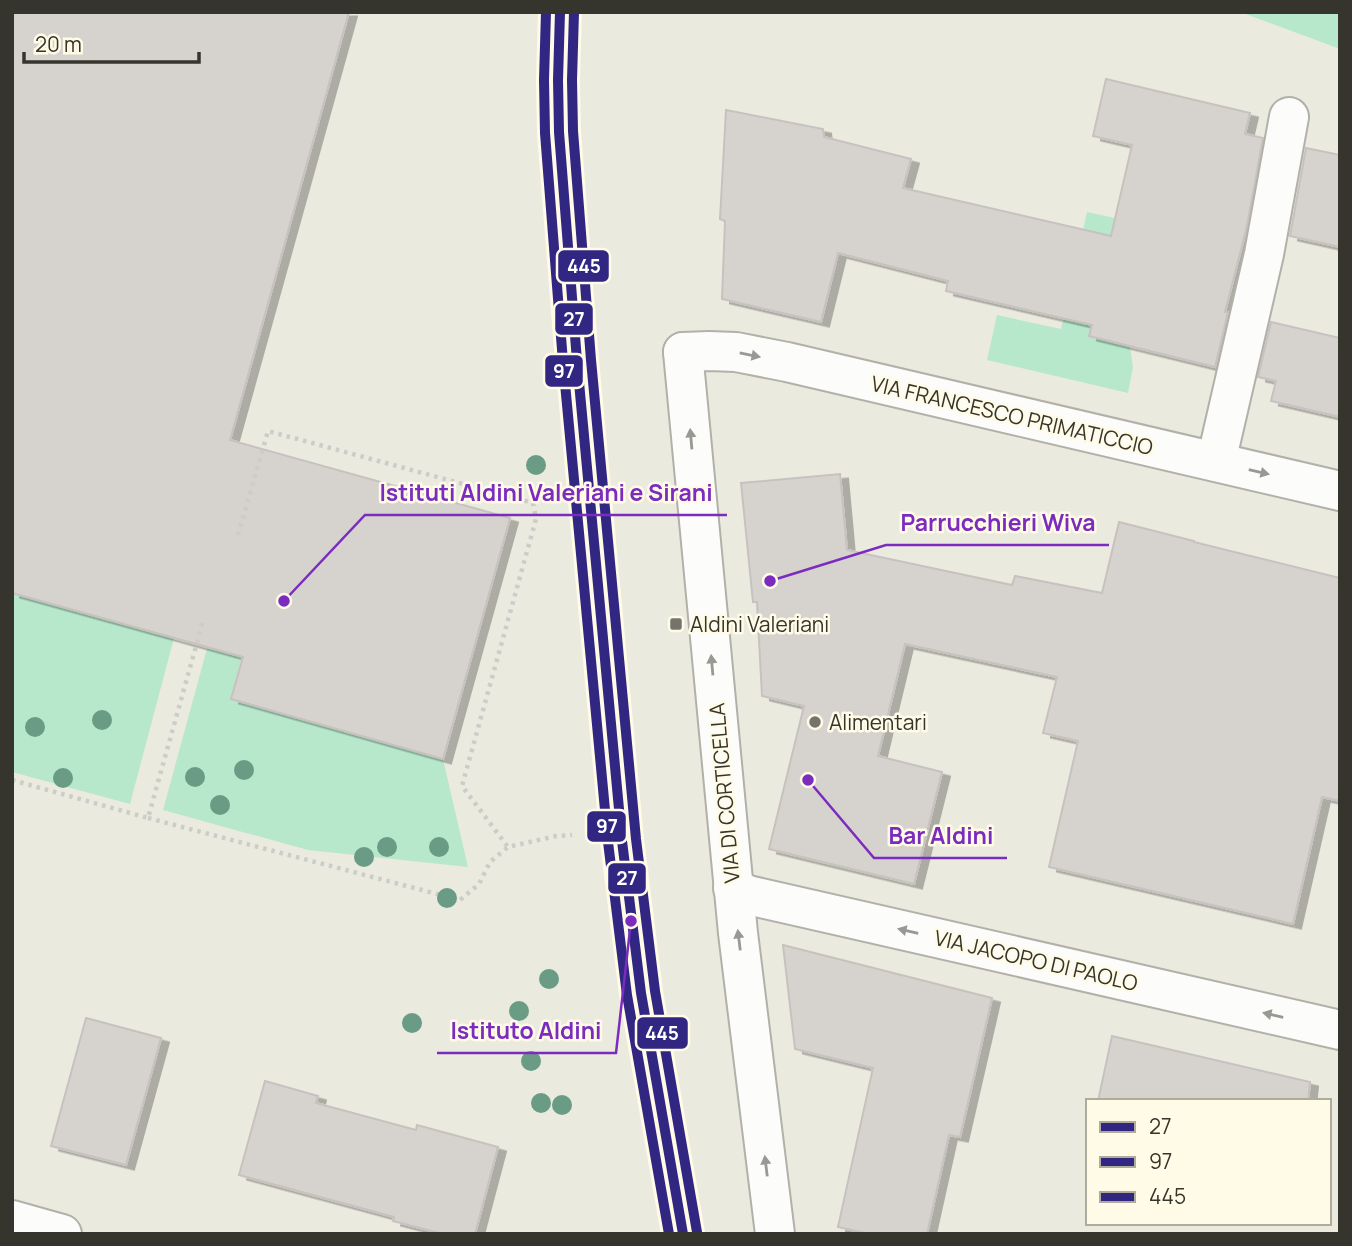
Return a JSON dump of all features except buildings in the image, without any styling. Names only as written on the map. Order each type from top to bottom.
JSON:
[{"type":"main road","points":[[560,12],[559,132],[576,350],[622,841],[641,993],[683,1234]]},
{"type":"main road","points":[[1216,462],[1264,254],[1289,117]]},
{"type":"main road","name":"VIA FRANCESCO PRIMATICCIO","points":[[683,352],[736,352],[787,362],[1340,491]]},
{"type":"main road","name":"VIA DI CORTICELLA","points":[[683,352],[733,888],[775,1234]]},
{"type":"main road","name":"VIA JACOPO DI PAOLO","points":[[733,888],[748,895],[1340,1030]]},
{"type":"main road","points":[[12,1220],[62,1234]]},
{"type":"path","points":[[238,535],[268,431],[533,503],[536,519],[462,786],[508,847]]},
{"type":"path","points":[[148,818],[203,621]]},
{"type":"path","points":[[12,780],[460,900],[479,884],[490,862],[508,847],[556,836],[579,834]]},
{"type":"green space","points":[[1240,12],[1340,12],[1340,49]]},
{"type":"green space","points":[[1087,212],[1119,219],[1089,336],[1130,346],[1133,367],[1128,393],[987,360],[997,315],[1061,329]]},
{"type":"green space","points":[[12,593],[174,638],[130,804],[12,772]]},
{"type":"green space","points":[[208,645],[242,657],[231,699],[443,759],[468,867],[308,850],[163,810]]},
{"type":"transit line","name":"97","points":[[546,12],[545,133],[563,362],[608,842],[627,995],[669,1234]]},
{"type":"transit line","name":"27","points":[[560,12],[559,132],[577,361],[622,841],[641,993],[683,1234]]},
{"type":"transit line","name":"445","points":[[574,12],[573,131],[591,360],[636,839],[655,991],[697,1232]]},
{"type":"place","name":"Parrucchieri Wiva","points":[[770,581]]},
{"type":"place","name":"Istituti Aldini Valeriani e Sirani","points":[[284,601]]},
{"type":"place","name":"Aldini Valeriani","points":[[676,624]]},
{"type":"place","name":"Alimentari","points":[[815,722]]},
{"type":"place","name":"Bar Aldini","points":[[808,780]]},
{"type":"place","name":"Istituto Aldini","points":[[631,921]]}]
